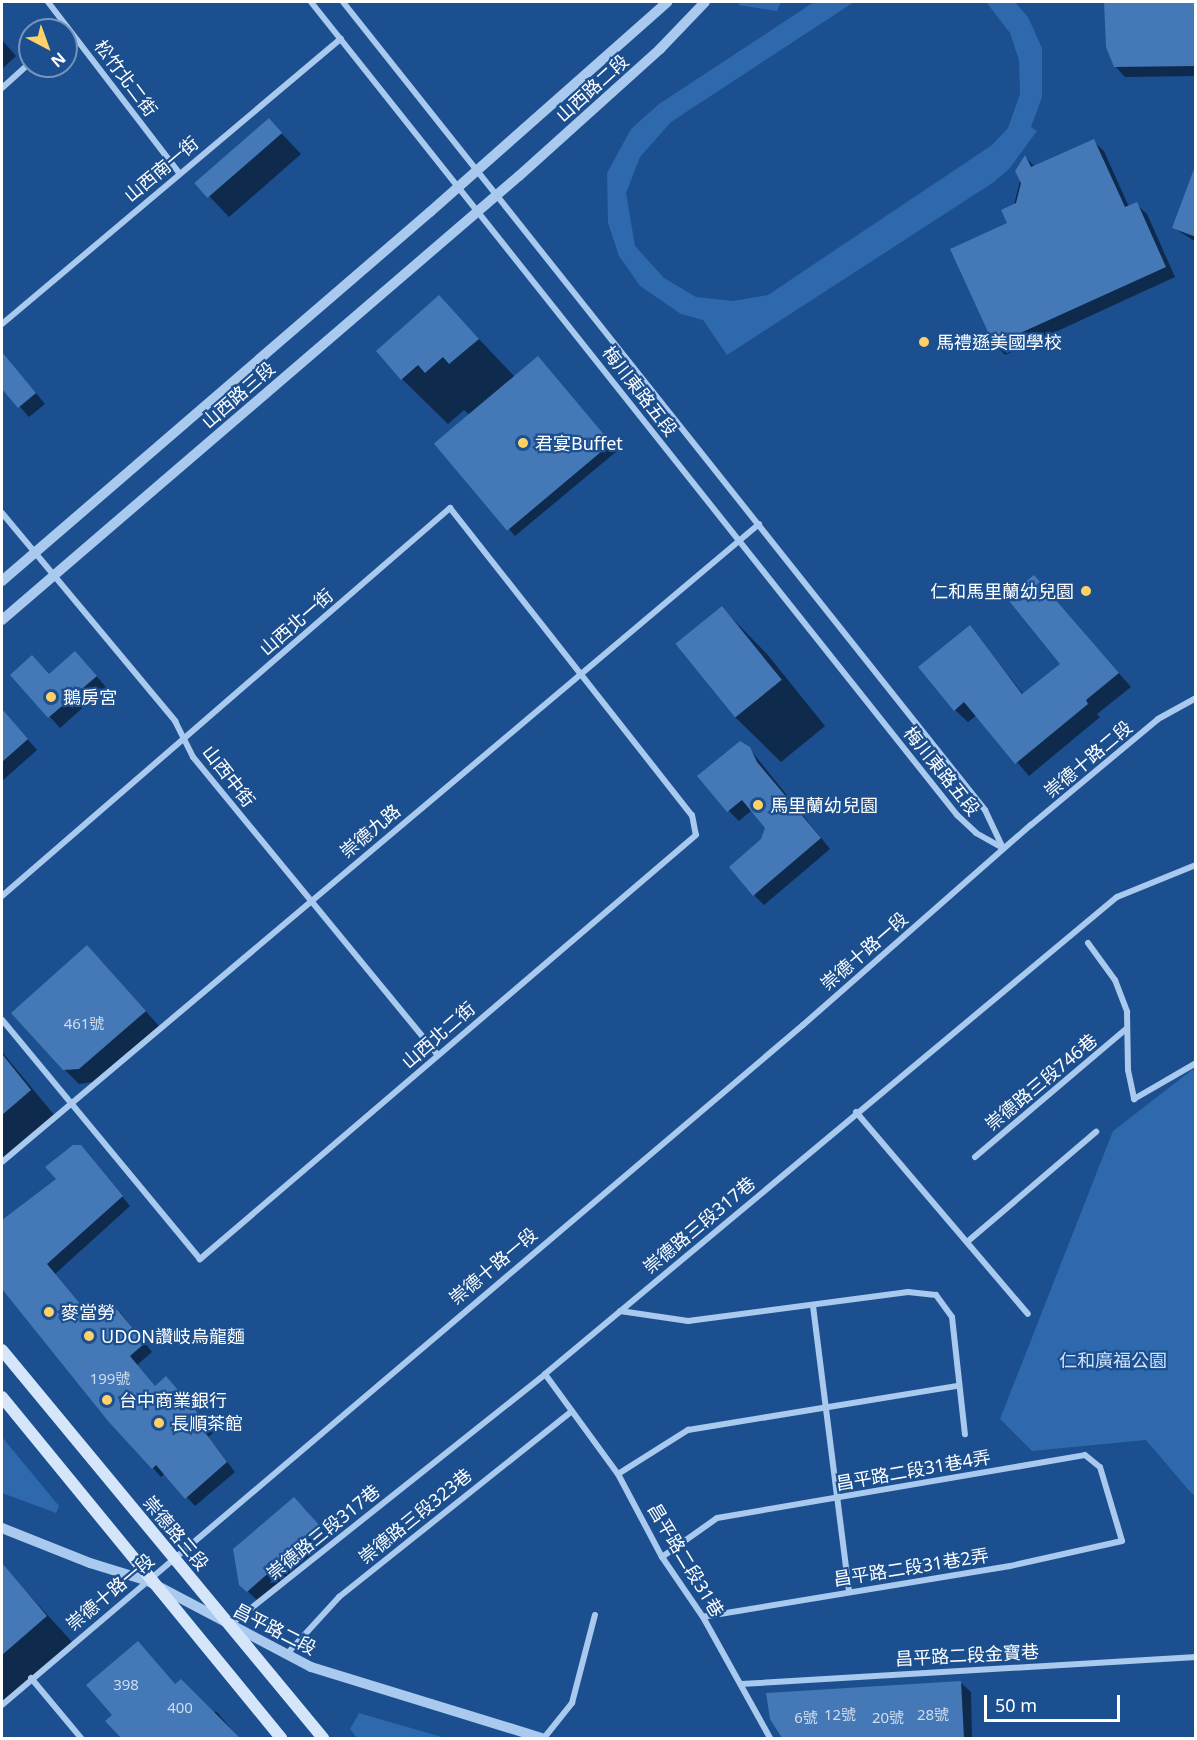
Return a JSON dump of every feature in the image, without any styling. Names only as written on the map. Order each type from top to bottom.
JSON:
[{"type":"main road","name":"崇德路三段","points":[[2,1350],[323,1738]]},
{"type":"main road","points":[[2,1397],[148,1581],[281,1738]]},
{"type":"street","name":"松竹北二街","points":[[48,2],[59,18]]},
{"type":"street","name":"梅川東路五段","points":[[311,2],[966,826],[1003,848]]},
{"type":"street","name":"梅川東路五段","points":[[343,2],[985,810],[1003,848]]},
{"type":"street","name":"山西路二段","points":[[477,171],[667,2]]},
{"type":"street","name":"山西路二段","points":[[497,195],[660,50],[705,2]]},
{"type":"street","name":"山西南一街","points":[[2,324],[178,173],[341,39]]},
{"type":"street","name":"松竹北二街","points":[[78,43],[178,173]]},
{"type":"street","points":[[2,88],[18,74]]},
{"type":"street","name":"山西路三段","points":[[2,581],[477,171]]},
{"type":"street","name":"山西路三段","points":[[2,620],[497,195]]},
{"type":"street","name":"山西北一街","points":[[2,896],[450,508],[581,673]]},
{"type":"street","name":"山西中街","points":[[2,513],[176,721],[193,757],[438,1055]]},
{"type":"street","name":"崇德九路","points":[[2,1162],[759,524]]},
{"type":"street","name":"山西北二街","points":[[72,1104],[200,1259],[696,836],[692,815],[581,673]]},
{"type":"street","name":"崇德十路二段","points":[[1003,848],[1158,718],[1196,698]]},
{"type":"street","name":"崇德十路一段","points":[[2,1705],[777,1046],[1003,848]]},
{"type":"street","name":"崇德路三段317巷","points":[[230,1625],[545,1374],[856,1112],[1117,897],[1196,865]]},
{"type":"street","points":[[1088,944],[1115,980],[1127,1012],[1126,1029],[1134,1099],[1196,1063]]},
{"type":"street","points":[[2,1020],[72,1104]]},
{"type":"street","name":"崇德路三段746巷","points":[[975,1157],[1126,1029]]},
{"type":"street","points":[[856,1112],[1028,1314]]},
{"type":"street","points":[[967,1242],[1096,1132]]},
{"type":"street","points":[[620,1311],[688,1321],[908,1292],[936,1295],[952,1317],[957,1386],[965,1434]]},
{"type":"street","points":[[813,1306],[849,1592]]},
{"type":"street","name":"昌平路二段31巷","points":[[545,1374],[618,1474],[662,1557],[703,1617],[771,1738]]},
{"type":"street","points":[[618,1474],[688,1430],[957,1386]]},
{"type":"street","name":"崇德路三段323巷","points":[[286,1655],[339,1597],[572,1411]]},
{"type":"street","name":"昌平路二段31巷4弄","points":[[662,1557],[717,1518],[1085,1455],[1100,1467],[1122,1541]]},
{"type":"street","name":"昌平路二段","points":[[2,1528],[90,1563],[148,1581],[311,1667],[543,1738],[572,1703],[595,1614]]},
{"type":"street","name":"昌平路二段31巷2弄","points":[[703,1617],[1010,1566],[1122,1541]]},
{"type":"street","name":"昌平路二段金寶巷","points":[[741,1684],[1196,1657]]},
{"type":"street","points":[[31,1678],[81,1738]]},
{"type":"green space","points":[[740,2],[781,2],[777,11],[738,5]]},
{"type":"green space","points":[[814,2],[854,2],[671,122],[640,157],[626,193],[635,246],[664,278],[696,297],[733,301],[768,295],[992,145],[1008,128],[1020,94],[1019,60],[1010,33],[986,2],[1015,2],[1028,17],[1042,48],[1042,97],[1031,127],[1037,131],[1009,169],[994,182],[727,355],[703,320],[681,314],[640,286],[619,256],[608,223],[607,173],[631,129],[659,104]]},
{"type":"green space","name":"仁和廣福公園","points":[[1192,1070],[1196,1071],[1196,1494],[1192,1494],[1146,1440],[1032,1451],[1000,1419],[1113,1131]]},
{"type":"green space","points":[[2,1437],[59,1506],[56,1513],[2,1493]]},
{"type":"green space","points":[[359,1713],[445,1738],[357,1738],[350,1729]]},
{"type":"building","points":[[1104,2],[1196,2],[1196,66],[1114,67],[1106,47]]},
{"type":"building","points":[[269,118],[282,133],[207,198],[194,183]]},
{"type":"building","points":[[1094,139],[1125,207],[1137,202],[1166,267],[994,345],[950,249],[1007,223],[1001,210],[1016,203],[1021,183],[1015,171],[1025,155],[1031,167]]},
{"type":"building","points":[[1194,169],[1196,170],[1196,237],[1172,228]]},
{"type":"building","points":[[439,295],[479,339],[449,364],[443,357],[425,373],[418,365],[401,380],[376,351]]},
{"type":"building","points":[[2,352],[36,393],[18,408],[2,389]]},
{"type":"building","name":"君宴Buffet","points":[[538,356],[611,443],[507,531],[434,443]]},
{"type":"building","points":[[1034,575],[1119,673],[1086,700],[1088,704],[1015,764],[964,702],[954,711],[918,667],[970,625],[1022,694],[1060,664],[1006,597]]},
{"type":"building","points":[[722,606],[782,680],[735,718],[675,644]]},
{"type":"building","name":"鵝房宮","points":[[75,651],[97,676],[48,718],[10,675],[32,655],[49,674]]},
{"type":"building","points":[[2,709],[28,739],[2,762]]},
{"type":"building","points":[[740,741],[750,747],[757,762],[821,838],[753,896],[729,867],[761,839],[765,828],[742,800],[727,812],[697,776]]},
{"type":"building","points":[[87,945],[146,1011],[79,1069],[63,1070],[11,1013]]},
{"type":"building","points":[[2,1054],[31,1090],[2,1115]]},
{"type":"building","points":[[73,1145],[81,1145],[123,1196],[47,1264],[92,1318],[111,1302],[145,1343],[130,1356],[155,1386],[166,1376],[206,1423],[201,1427],[227,1462],[185,1499],[156,1465],[152,1469],[108,1421],[2,1289],[2,1220],[56,1179],[45,1167]]},
{"type":"building","points":[[294,1497],[321,1527],[247,1592],[239,1585],[233,1549]]},
{"type":"building","points":[[2,1563],[47,1616],[2,1655]]},
{"type":"building","points":[[138,1641],[175,1684],[181,1679],[240,1738],[121,1738],[105,1721],[112,1715],[86,1685]]},
{"type":"building","points":[[961,1681],[964,1738],[782,1738],[770,1719],[766,1693]]},
{"type":"place","name":"馬禮遜美國學校","points":[[924,342]]},
{"type":"place","name":"君宴Buffet","points":[[523,443]]},
{"type":"place","name":"仁和馬里蘭幼兒園","points":[[1086,591]]},
{"type":"place","name":"鵝房宮","points":[[51,697]]},
{"type":"place","name":"馬里蘭幼兒園","points":[[758,805]]},
{"type":"place","name":"麥當勞","points":[[49,1312]]},
{"type":"place","name":"UDON讚岐烏龍麵","points":[[89,1336]]},
{"type":"place","name":"台中商業銀行","points":[[107,1400]]},
{"type":"place","name":"長順茶館","points":[[159,1423]]}]
